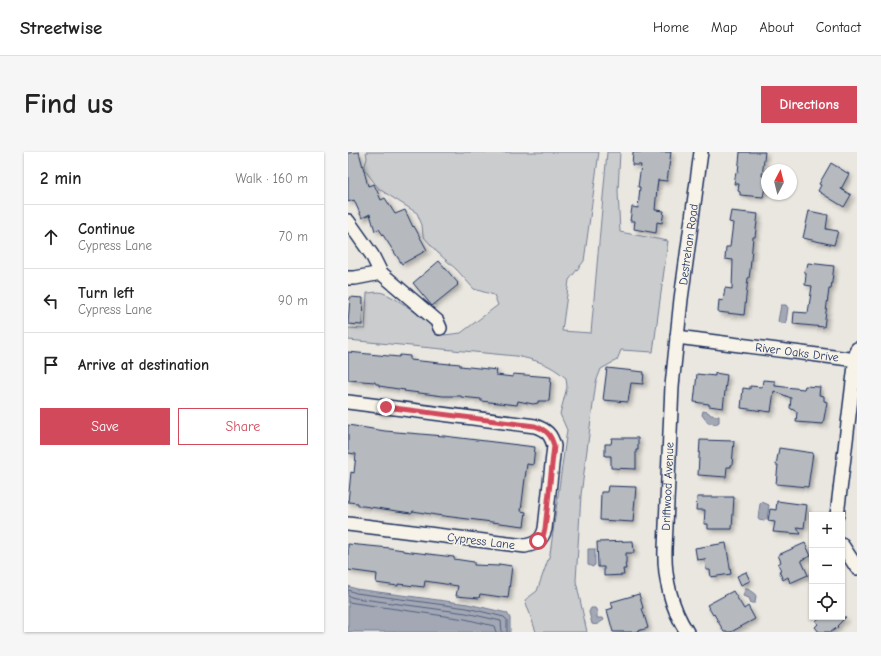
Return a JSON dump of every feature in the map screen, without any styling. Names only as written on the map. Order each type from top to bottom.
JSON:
[{"type":"street","name":"Destrehan Road","points":[[677,337],[701,152]]},
{"type":"street","points":[[348,221],[372,255],[381,273],[437,320],[440,328]]},
{"type":"street","points":[[348,278],[381,273]]},
{"type":"street","name":"River Oaks Drive","points":[[677,337],[857,356],[837,512]]},
{"type":"street","name":"Driftwood Avenue","points":[[677,337],[672,386],[665,562],[673,602],[677,614],[687,632]]},
{"type":"street","name":"Cypress Lane","points":[[348,402],[535,426],[544,429],[551,437],[554,446],[545,529],[543,536],[533,544],[525,546],[348,524]]},
{"type":"street","points":[[844,548],[857,568]]},
{"type":"shaded area","points":[[366,152],[599,152],[584,261],[569,280],[562,331],[591,333],[607,152],[620,152],[618,191],[620,232],[668,241],[653,352],[621,350],[617,360],[601,369],[596,382],[581,495],[576,581],[587,632],[536,632],[525,600],[537,591],[550,554],[567,430],[560,414],[567,387],[566,378],[554,369],[542,363],[516,356],[348,340],[348,328],[365,329],[367,293],[379,292],[398,300],[444,335],[461,333],[498,305],[494,295],[474,289],[457,270],[437,252],[423,236],[422,225],[417,213],[379,189],[364,169],[367,158]]},
{"type":"water","points":[[781,305],[786,305],[788,308],[785,323],[780,323],[778,321]]},
{"type":"water","points":[[703,411],[708,412],[711,415],[719,416],[719,422],[716,424],[708,423],[702,415]]},
{"type":"water","points":[[762,502],[769,505],[767,519],[764,521],[759,520],[758,518],[760,504]]},
{"type":"water","points":[[588,549],[595,549],[595,565],[593,567],[588,565]]},
{"type":"water","points":[[348,586],[356,589],[468,604],[507,613],[510,618],[510,632],[348,632]]},
{"type":"water","points":[[745,589],[748,589],[756,596],[755,603],[751,603],[749,598],[743,596]]},
{"type":"water","points":[[591,608],[595,608],[597,611],[597,618],[603,618],[604,620],[597,624],[592,624],[589,612]]},
{"type":"building","points":[[359,152],[368,186],[374,184],[381,200],[385,198],[395,214],[405,210],[427,250],[402,264],[379,229],[375,231],[370,214],[362,218],[354,200],[348,202],[348,153]]},
{"type":"building","points":[[633,152],[671,152],[667,181],[658,180],[655,210],[664,211],[662,223],[657,222],[656,233],[634,229],[635,221],[630,221],[632,207],[638,208],[640,187],[638,187],[641,165],[632,165]]},
{"type":"building","points":[[740,152],[765,152],[764,164],[761,164],[761,197],[740,195],[740,192],[738,191],[739,184],[734,184],[736,172],[738,173]]},
{"type":"building","points":[[831,163],[849,174],[841,189],[851,195],[844,207],[818,191],[821,185],[819,184]]},
{"type":"building","points":[[731,211],[758,214],[755,237],[753,237],[744,315],[718,312],[719,300],[723,301],[725,288],[732,289],[733,260],[725,259],[726,247],[730,247],[733,223],[729,222]]},
{"type":"building","points":[[809,211],[828,215],[826,229],[838,231],[834,245],[803,238]]},
{"type":"building","points":[[439,261],[458,283],[458,285],[432,306],[413,283]]},
{"type":"building","points":[[808,263],[834,266],[831,289],[829,289],[824,327],[793,324],[794,312],[808,313],[812,286],[805,285],[806,274],[804,270]]},
{"type":"building","points":[[350,297],[363,298],[362,325],[348,324]]},
{"type":"building","points":[[348,352],[399,357],[400,355],[410,356],[410,360],[460,364],[460,366],[497,370],[496,375],[513,377],[513,374],[551,377],[549,401],[538,401],[538,403],[533,404],[518,401],[517,405],[481,401],[481,399],[461,396],[443,396],[404,391],[405,390],[379,386],[379,384],[376,384],[375,382],[348,380]]},
{"type":"building","points":[[607,368],[644,372],[643,384],[631,383],[628,402],[603,400]]},
{"type":"building","points":[[715,373],[727,375],[723,408],[694,402],[697,374],[715,376]]},
{"type":"building","points":[[763,380],[775,381],[775,386],[804,389],[805,386],[820,387],[819,395],[824,396],[824,401],[827,402],[823,424],[796,422],[797,412],[790,408],[791,398],[774,391],[771,412],[741,408],[743,388],[750,389],[750,386],[762,387]]},
{"type":"building","points":[[348,425],[385,431],[444,436],[535,447],[533,465],[527,464],[525,478],[521,511],[526,512],[524,526],[413,511],[411,513],[358,506],[358,503],[348,502],[351,472],[354,473],[356,454],[348,453]]},
{"type":"building","points":[[612,438],[638,438],[638,450],[636,450],[636,469],[611,468],[611,456],[605,456],[605,444],[611,444]]},
{"type":"building","points":[[700,440],[734,441],[732,465],[731,467],[727,467],[726,477],[698,475]]},
{"type":"building","points":[[779,448],[813,453],[808,487],[776,484],[778,465],[776,465]]},
{"type":"building","points":[[608,486],[636,487],[633,522],[600,520],[601,492],[607,492]]},
{"type":"building","points":[[697,497],[734,497],[732,529],[708,529],[708,524],[704,524],[705,510],[696,510]]},
{"type":"building","points":[[777,501],[807,505],[804,528],[797,527],[801,534],[773,532],[775,522],[768,521],[770,509],[776,510]]},
{"type":"building","points":[[633,541],[634,553],[626,553],[626,569],[623,569],[624,575],[604,576],[604,567],[598,567],[597,542]]},
{"type":"building","points":[[726,543],[731,574],[711,577],[710,570],[706,570],[705,559],[697,560],[695,548]]},
{"type":"building","points":[[805,543],[809,552],[809,557],[801,560],[808,575],[790,583],[788,577],[783,580],[779,571],[781,570],[778,564],[781,562],[778,555]]},
{"type":"building","points":[[348,544],[454,557],[454,559],[474,562],[474,565],[499,566],[499,564],[512,566],[508,598],[480,594],[479,598],[456,596],[458,586],[425,581],[424,587],[376,583],[377,574],[348,570]]},
{"type":"building","points":[[746,572],[750,581],[741,585],[737,576]]},
{"type":"building","points":[[733,591],[744,609],[748,606],[755,619],[731,632],[724,632],[707,605]]},
{"type":"building","points":[[639,594],[648,628],[634,632],[613,632],[607,610],[613,608],[611,602]]},
{"type":"building","points":[[843,620],[837,626],[838,627],[831,632],[819,632],[815,627],[818,624],[816,621]]},
{"type":"route","points":[[386,407],[535,426],[544,429],[551,437],[554,446],[545,529],[543,536],[538,541]]}]
